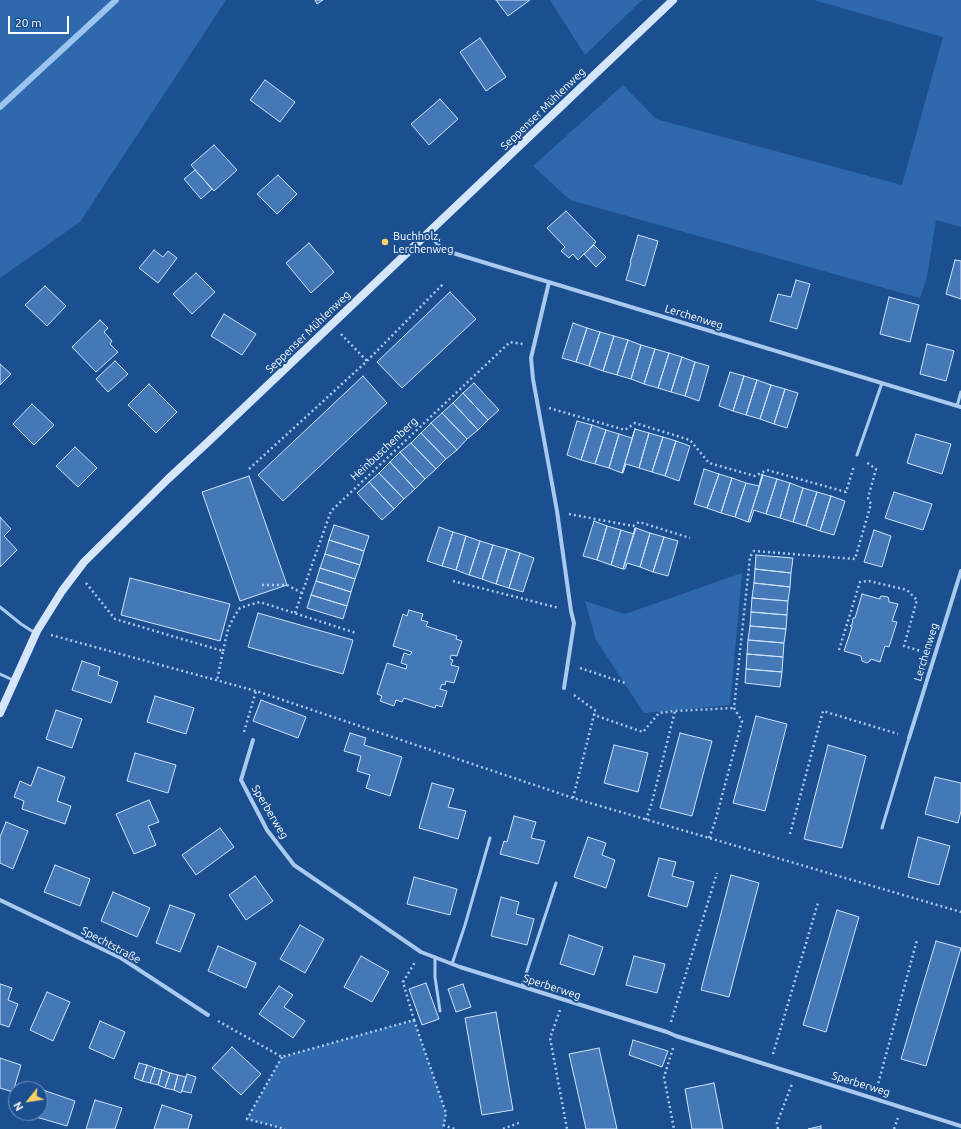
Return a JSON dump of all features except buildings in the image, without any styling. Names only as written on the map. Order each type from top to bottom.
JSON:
[{"type":"street","name":"Seppenser Mühlenweg","points":[[0,713],[37,633],[62,591],[84,562],[168,479],[674,0]]},
{"type":"street","name":"Lerchenweg","points":[[428,233],[443,250],[959,406]]},
{"type":"street","points":[[549,282],[531,358],[533,379],[557,511],[574,623],[564,688]]},
{"type":"street","name":"Lerchenweg","points":[[909,738],[961,571]]},
{"type":"street","name":"Sperberweg","points":[[253,740],[241,780],[267,830],[294,866],[421,952],[452,964],[563,1000],[961,1126]]},
{"type":"street","name":"Spechtstraße","points":[[0,900],[122,958],[208,1015]]},
{"type":"lane","points":[[857,455],[882,383]]},
{"type":"lane","points":[[959,406],[961,392]]},
{"type":"lane","points":[[0,607],[21,624],[37,633]]},
{"type":"lane","points":[[0,674],[15,680]]},
{"type":"lane","points":[[882,828],[909,738]]},
{"type":"lane","points":[[452,964],[490,838]]},
{"type":"lane","points":[[522,986],[556,883]]},
{"type":"lane","points":[[435,957],[435,977],[440,1011]]},
{"type":"path","points":[[249,469],[367,361],[444,283]]},
{"type":"path","points":[[332,324],[367,361]]},
{"type":"path","name":"Heinbuschenberg","points":[[296,613],[331,511],[510,342],[534,345]]},
{"type":"path","points":[[539,411],[550,408],[624,430],[635,423],[690,440],[709,463],[754,476],[766,470],[846,492],[857,455],[876,469],[868,498],[871,504],[855,559],[754,551],[750,557],[734,708],[742,721],[709,838]]},
{"type":"path","points":[[557,511],[633,526],[639,522],[690,538]]},
{"type":"path","points":[[77,572],[116,618],[175,638],[223,651]]},
{"type":"path","points":[[453,581],[571,611]]},
{"type":"path","points":[[839,650],[860,582],[870,581],[907,590],[917,600],[904,646],[935,655]]},
{"type":"path","points":[[262,585],[287,585],[302,594]]},
{"type":"path","points":[[217,681],[228,629],[240,608],[249,604],[260,602],[356,633]]},
{"type":"path","points":[[37,633],[256,691],[573,798],[961,912]]},
{"type":"path","points":[[568,664],[625,683]]},
{"type":"path","points":[[564,688],[596,711],[573,798]]},
{"type":"path","points":[[253,740],[243,732],[256,691]]},
{"type":"path","points":[[594,715],[642,732],[659,713],[734,708]]},
{"type":"path","points":[[646,820],[675,711]]},
{"type":"path","points":[[790,834],[823,712],[909,738]]},
{"type":"path","points":[[667,1032],[717,873]]},
{"type":"path","points":[[769,1065],[818,903]]},
{"type":"path","points":[[874,1098],[917,940]]},
{"type":"path","points":[[421,952],[403,982],[414,1020],[446,1113],[443,1129]]},
{"type":"path","points":[[563,1000],[550,1038],[567,1129]]},
{"type":"path","points":[[208,1015],[282,1057]]},
{"type":"path","points":[[285,1129],[247,1119],[282,1057],[414,1020]]},
{"type":"path","points":[[674,1129],[664,1077],[676,1036]]},
{"type":"path","points":[[778,1129],[777,1123],[796,1073]]},
{"type":"path","points":[[503,1129],[521,1122]]},
{"type":"path","points":[[444,1125],[455,1129]]},
{"type":"shaded area","points":[[0,0],[226,0],[80,222],[0,278]]},
{"type":"shaded area","points":[[550,0],[642,0],[585,55]]},
{"type":"shaded area","points":[[814,0],[961,0],[961,227],[936,220],[927,277],[920,298],[570,200],[533,166],[623,85],[656,119],[902,185],[943,37]]},
{"type":"shaded area","points":[[742,573],[730,705],[644,713],[596,640],[585,601],[625,614]]},
{"type":"shaded area","points":[[414,1020],[446,1113],[443,1129],[285,1129],[247,1119],[282,1057]]},
{"type":"waterway","points":[[0,107],[116,0]]},
{"type":"place","name":"Buchholz, Lerchenweg","points":[[385,242]]}]
